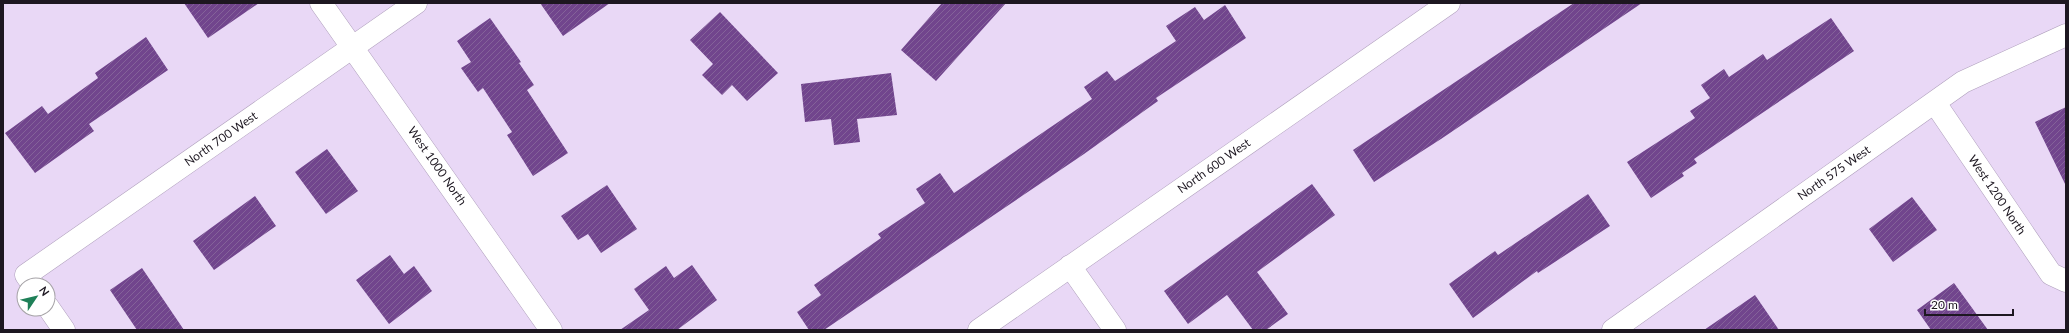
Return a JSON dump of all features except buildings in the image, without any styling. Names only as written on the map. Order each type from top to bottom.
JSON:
[{"type":"street","name":"West 1000 North","points":[[321,3],[551,330]]},
{"type":"street","name":"North 700 West","points":[[33,277],[416,3]]},
{"type":"street","name":"North 600 West","points":[[979,330],[1449,3]]},
{"type":"street","name":"North 575 West","points":[[1613,330],[1636,323],[1963,82],[2066,35]]},
{"type":"street","name":"West 1200 North","points":[[1935,103],[2051,274],[2066,281]]},
{"type":"street","points":[[1070,266],[1115,330]]},
{"type":"street","points":[[55,317],[64,330]]}]
